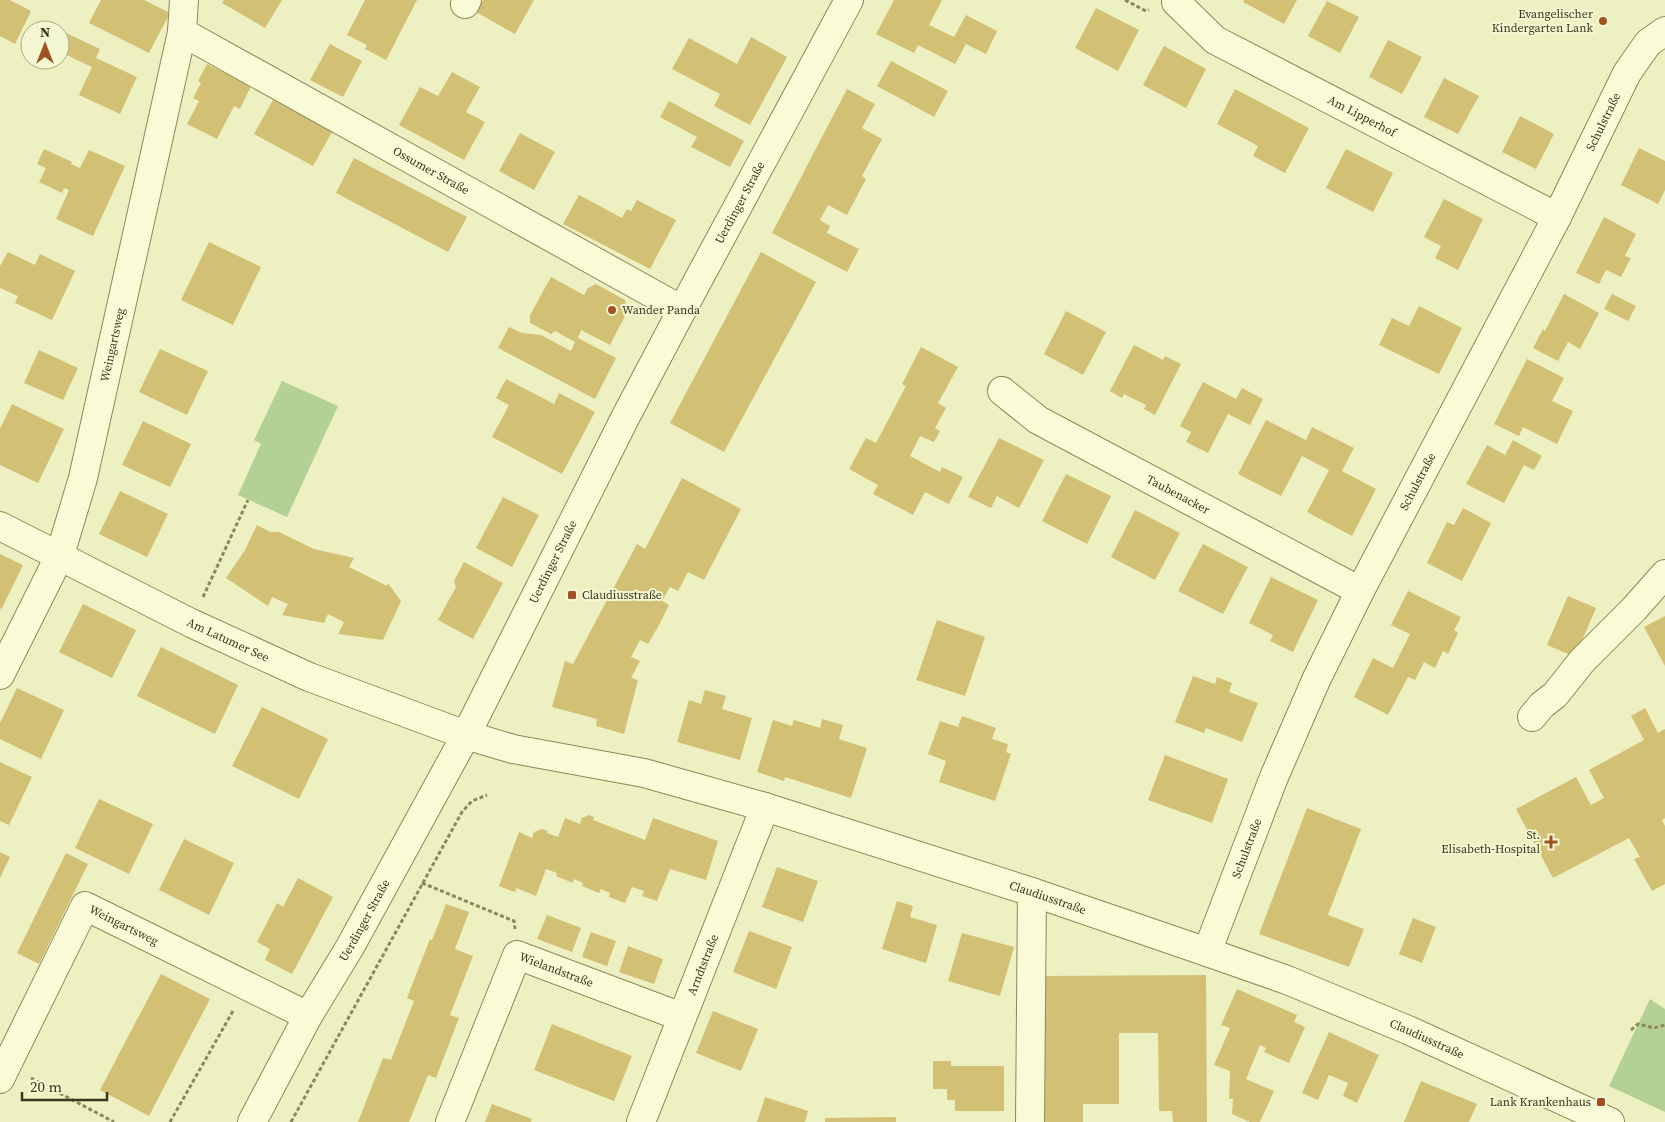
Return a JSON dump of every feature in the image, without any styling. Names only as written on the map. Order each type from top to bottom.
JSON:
[{"type":"street","name":"Weingartsweg","points":[[0,675],[60,555],[83,478],[182,32],[184,0]]},
{"type":"street","name":"Uerdinger Straße","points":[[252,1122],[308,1016],[350,947],[466,734],[625,418],[849,0]]},
{"type":"street","name":"Am Lipperhof","points":[[1176,2],[1215,40],[1557,217]]},
{"type":"street","name":"Schulstraße","points":[[1207,952],[1274,777],[1317,678],[1360,592],[1557,217],[1627,73],[1648,43],[1665,31]]},
{"type":"street","name":"Ossumer Straße","points":[[182,32],[682,310]]},
{"type":"street","name":"Taubenacker","points":[[1002,391],[1038,420],[1360,592]]},
{"type":"street","name":"Am Latumer See","points":[[0,526],[191,623],[309,677],[466,734]]},
{"type":"street","points":[[1532,717],[1542,705],[1555,695],[1597,646],[1665,574]]},
{"type":"street","name":"Claudiusstraße","points":[[466,734],[513,749],[644,773],[765,807],[1032,892],[1287,980],[1408,1030],[1610,1122]]},
{"type":"street","name":"Arndtstraße","points":[[641,1122],[765,807]]},
{"type":"street","points":[[1030,1122],[1032,892]]},
{"type":"street","name":"Weingartsweg","points":[[3,1072],[85,906],[308,1016]]},
{"type":"street","name":"Wielandstraße","points":[[450,1122],[518,954],[682,1017]]},
{"type":"path","points":[[191,623],[248,500]]},
{"type":"path","points":[[291,1122],[462,812],[472,801],[487,795]]},
{"type":"path","points":[[422,883],[514,921],[518,954]]},
{"type":"path","points":[[170,1122],[247,987]]},
{"type":"path","points":[[1632,1030],[1638,1024],[1654,1028],[1665,1025]]},
{"type":"path","points":[[3,1072],[114,1122]]},
{"type":"green space","points":[[282,381],[338,406],[287,517],[238,495],[261,444],[254,440]]},
{"type":"green space","points":[[1650,999],[1665,1009],[1665,1112],[1609,1086]]},
{"type":"building","points":[[0,0],[10,0],[31,11],[27,20],[20,20],[20,34],[15,44],[0,36]]},
{"type":"building","points":[[101,0],[144,0],[170,13],[149,53],[89,23]]},
{"type":"building","points":[[224,0],[282,0],[265,28],[222,3]]},
{"type":"building","points":[[365,0],[417,0],[386,60],[365,49],[367,45],[347,35]]},
{"type":"building","points":[[483,0],[534,0],[515,34],[476,12]]},
{"type":"building","points":[[894,0],[942,0],[929,25],[954,37],[966,15],[997,31],[986,54],[966,44],[955,64],[918,45],[914,53],[876,34]]},
{"type":"building","points":[[1244,0],[1297,0],[1284,24],[1243,2]]},
{"type":"building","points":[[1327,1],[1359,17],[1340,53],[1308,36]]},
{"type":"building","points":[[1096,8],[1139,30],[1118,71],[1075,48]]},
{"type":"building","points":[[70,35],[100,49],[96,58],[137,77],[120,114],[79,95],[92,67],[70,57]]},
{"type":"building","points":[[751,37],[787,57],[750,125],[714,106],[720,94],[672,69],[689,38],[737,64]]},
{"type":"building","points":[[1388,40],[1422,57],[1402,94],[1369,77]]},
{"type":"building","points":[[330,44],[362,61],[343,97],[310,80]]},
{"type":"building","points":[[1164,46],[1206,69],[1186,108],[1143,85]]},
{"type":"building","points":[[891,61],[948,91],[934,117],[877,86]]},
{"type":"building","points":[[207,64],[251,86],[240,109],[234,106],[217,139],[187,124],[199,101],[193,98],[201,83],[198,81]]},
{"type":"building","points":[[452,72],[480,87],[466,112],[485,122],[464,160],[399,125],[420,87],[438,96]]},
{"type":"building","points":[[1444,78],[1479,96],[1458,134],[1424,117]]},
{"type":"building","points":[[847,89],[875,104],[862,128],[882,139],[862,176],[866,179],[847,215],[828,205],[820,220],[830,226],[827,233],[859,249],[847,272],[772,233]]},
{"type":"building","points":[[1235,89],[1309,128],[1285,173],[1253,156],[1258,146],[1217,124]]},
{"type":"building","points":[[273,100],[332,132],[313,166],[254,134]]},
{"type":"building","points":[[669,101],[744,141],[730,167],[691,147],[697,137],[660,117]]},
{"type":"building","points":[[1520,116],[1554,134],[1536,169],[1502,152]]},
{"type":"building","points":[[520,133],[555,152],[534,190],[499,171]]},
{"type":"building","points":[[1639,148],[1665,161],[1665,190],[1658,204],[1621,185]]},
{"type":"building","points":[[44,149],[72,162],[71,164],[80,168],[89,150],[125,166],[93,236],[56,219],[69,190],[64,188],[62,193],[39,182],[46,168],[37,164]]},
{"type":"building","points":[[1346,149],[1393,173],[1373,212],[1326,188]]},
{"type":"building","points":[[354,158],[467,217],[448,252],[336,193]]},
{"type":"building","points":[[579,195],[622,218],[627,209],[631,211],[637,200],[676,220],[650,269],[563,224]]},
{"type":"building","points":[[1444,199],[1483,219],[1458,270],[1435,258],[1441,246],[1424,237]]},
{"type":"building","points":[[1604,217],[1636,234],[1625,256],[1631,258],[1621,277],[1606,270],[1599,284],[1576,273]]},
{"type":"building","points":[[209,242],[261,267],[233,325],[181,300]]},
{"type":"building","points":[[8,252],[35,265],[40,254],[75,271],[52,320],[15,303],[18,296],[0,288],[0,266]]},
{"type":"building","points":[[761,252],[816,282],[724,452],[670,423]]},
{"type":"building","points":[[551,277],[584,295],[588,288],[596,284],[625,300],[626,314],[610,345],[581,330],[578,338],[616,358],[595,399],[498,348],[509,327],[522,333],[541,335],[571,351],[575,342],[555,331],[551,334],[530,323],[530,315]]},
{"type":"building","points":[[1564,294],[1599,313],[1580,349],[1568,342],[1558,361],[1533,348],[1543,329],[1545,331]]},
{"type":"building","points":[[1612,294],[1636,306],[1628,321],[1604,309]]},
{"type":"building","points":[[1419,306],[1462,328],[1439,374],[1379,345],[1392,318],[1409,326]]},
{"type":"building","points":[[1066,311],[1106,332],[1083,375],[1044,354]]},
{"type":"building","points":[[1134,345],[1163,360],[1165,356],[1181,364],[1155,415],[1144,409],[1146,405],[1124,394],[1122,398],[1110,391]]},
{"type":"building","points":[[921,347],[958,367],[938,403],[946,408],[935,428],[940,431],[934,442],[920,436],[910,456],[940,472],[942,467],[963,477],[949,504],[925,492],[913,515],[873,494],[878,485],[849,469],[866,438],[876,443],[906,386],[902,384]]},
{"type":"building","points":[[160,349],[208,371],[187,415],[139,392]]},
{"type":"building","points":[[39,350],[78,368],[63,400],[24,383]]},
{"type":"building","points":[[1527,359],[1564,378],[1552,401],[1573,411],[1557,444],[1523,427],[1519,436],[1494,424]]},
{"type":"building","points":[[506,379],[554,404],[559,393],[595,412],[562,474],[492,437],[509,405],[496,398]]},
{"type":"building","points":[[1203,382],[1236,399],[1242,388],[1263,399],[1250,425],[1228,414],[1208,453],[1186,442],[1191,432],[1180,426]]},
{"type":"building","points":[[12,404],[64,429],[38,483],[0,465],[0,429]]},
{"type":"building","points":[[1266,420],[1306,440],[1312,427],[1354,448],[1342,471],[1376,489],[1352,536],[1307,512],[1329,470],[1302,456],[1281,496],[1238,474]]},
{"type":"building","points":[[143,421],[191,444],[170,487],[122,465]]},
{"type":"building","points":[[999,438],[1044,460],[1019,508],[997,496],[991,508],[968,497]]},
{"type":"building","points":[[1513,440],[1542,456],[1534,470],[1524,465],[1504,503],[1466,484],[1487,445],[1505,455]]},
{"type":"building","points":[[1066,474],[1111,496],[1087,544],[1042,521]]},
{"type":"building","points":[[682,478],[741,509],[704,580],[688,572],[678,591],[670,587],[662,601],[669,605],[659,625],[648,644],[640,640],[631,657],[640,661],[631,678],[638,680],[624,734],[596,726],[597,719],[552,707],[565,661],[573,664],[637,544],[645,549]]},
{"type":"building","points":[[120,491],[168,514],[147,557],[99,534]]},
{"type":"building","points":[[503,497],[539,515],[512,567],[476,548]]},
{"type":"building","points":[[1463,508],[1491,523],[1462,581],[1427,563],[1447,522],[1454,525]]},
{"type":"building","points":[[1135,510],[1180,533],[1155,580],[1111,557]]},
{"type":"building","points":[[257,525],[270,532],[279,532],[314,549],[354,558],[349,567],[387,586],[388,583],[401,601],[383,640],[338,634],[344,622],[328,614],[324,623],[282,615],[288,604],[272,597],[268,606],[226,578],[245,550]]},
{"type":"building","points":[[1203,544],[1248,567],[1223,614],[1178,591]]},
{"type":"building","points":[[0,554],[23,565],[0,609]]},
{"type":"building","points":[[464,562],[503,583],[473,639],[438,620],[456,587],[454,581]]},
{"type":"building","points":[[1271,577],[1318,600],[1293,652],[1270,641],[1273,635],[1249,623]]},
{"type":"building","points":[[1408,591],[1461,617],[1454,630],[1458,633],[1448,654],[1443,651],[1435,668],[1424,662],[1415,680],[1408,677],[1388,715],[1354,697],[1373,658],[1393,668],[1410,634],[1391,625]]},
{"type":"building","points":[[1568,596],[1596,608],[1575,657],[1547,645]]},
{"type":"building","points":[[83,604],[136,630],[112,678],[59,652]]},
{"type":"building","points":[[1665,616],[1665,666],[1644,627]]},
{"type":"building","points":[[937,620],[985,637],[965,696],[916,680]]},
{"type":"building","points":[[161,647],[238,685],[215,734],[137,696]]},
{"type":"building","points":[[1193,676],[1215,684],[1217,677],[1232,683],[1229,692],[1258,703],[1242,742],[1206,728],[1204,733],[1175,722]]},
{"type":"building","points":[[17,688],[64,710],[41,759],[0,739],[0,723]]},
{"type":"building","points":[[705,690],[726,696],[722,709],[752,718],[740,760],[677,742],[689,700],[701,704]]},
{"type":"building","points":[[262,707],[328,739],[299,799],[232,766]]},
{"type":"building","points":[[1645,708],[1658,733],[1665,729],[1665,818],[1662,820],[1665,826],[1665,884],[1652,891],[1634,859],[1640,857],[1629,838],[1553,878],[1516,809],[1576,777],[1591,805],[1604,798],[1589,770],[1644,740],[1631,716]]},
{"type":"building","points":[[962,716],[996,728],[992,739],[1008,744],[1006,752],[1011,754],[995,801],[939,782],[946,761],[928,754],[940,721],[958,727]]},
{"type":"building","points":[[822,719],[843,725],[839,739],[867,748],[851,798],[785,777],[784,781],[757,772],[773,720],[792,726],[794,720],[820,728]]},
{"type":"building","points":[[1165,755],[1228,779],[1212,823],[1148,800]]},
{"type":"building","points":[[0,762],[32,777],[9,825],[0,821]]},
{"type":"building","points":[[99,799],[153,824],[129,874],[75,848]]},
{"type":"building","points":[[1307,808],[1361,829],[1328,915],[1364,929],[1349,967],[1259,934]]},
{"type":"building","points":[[589,815],[594,817],[593,820],[645,840],[653,818],[718,841],[706,880],[670,869],[657,901],[642,896],[644,891],[632,887],[625,903],[609,897],[610,893],[601,889],[599,893],[582,886],[583,883],[574,879],[573,883],[556,876],[557,873],[546,869],[536,896],[516,888],[515,892],[499,886],[519,832],[532,838],[534,832],[542,829],[558,837],[565,818],[580,824],[582,818]]},
{"type":"building","points":[[184,839],[234,863],[209,915],[159,890]]},
{"type":"building","points":[[0,852],[10,857],[0,878]]},
{"type":"building","points":[[66,853],[88,864],[39,964],[17,953]]},
{"type":"building","points":[[777,867],[818,881],[803,922],[762,907]]},
{"type":"building","points":[[298,878],[333,897],[292,974],[265,960],[270,949],[257,942],[277,903],[283,907]]},
{"type":"building","points":[[897,901],[913,906],[910,917],[937,925],[926,963],[882,949]]},
{"type":"building","points":[[446,904],[469,912],[455,949],[473,956],[450,1015],[459,1018],[436,1078],[428,1075],[409,1122],[358,1122],[383,1058],[391,1060],[414,1001],[407,998]]},
{"type":"building","points":[[547,915],[581,928],[572,952],[537,939]]},
{"type":"building","points":[[1413,918],[1436,927],[1422,963],[1399,954]]},
{"type":"building","points":[[749,931],[792,947],[776,989],[733,972]]},
{"type":"building","points":[[591,932],[616,941],[607,966],[582,957]]},
{"type":"building","points":[[962,933],[1014,947],[1000,996],[948,981]]},
{"type":"building","points":[[628,946],[663,959],[654,984],[619,972]]},
{"type":"building","points":[[161,974],[210,999],[149,1116],[100,1090]]},
{"type":"building","points":[[1206,975],[1207,1122],[1173,1122],[1172,1111],[1159,1111],[1158,1033],[1119,1033],[1119,1104],[1083,1104],[1083,1122],[1039,1122],[1038,976]]},
{"type":"building","points":[[1237,989],[1297,1015],[1294,1022],[1305,1027],[1289,1063],[1264,1052],[1266,1048],[1260,1045],[1246,1079],[1274,1091],[1260,1122],[1250,1122],[1232,1114],[1233,1099],[1229,1099],[1230,1071],[1214,1065],[1230,1028],[1221,1025]]},
{"type":"building","points":[[713,1011],[758,1029],[741,1071],[696,1053]]},
{"type":"building","points":[[552,1024],[632,1056],[614,1101],[534,1070]]},
{"type":"building","points":[[1329,1032],[1379,1055],[1357,1103],[1343,1096],[1348,1083],[1329,1075],[1318,1100],[1302,1093]]},
{"type":"building","points":[[933,1061],[951,1061],[951,1066],[1004,1066],[1004,1111],[955,1111],[955,1100],[947,1100],[947,1089],[933,1089]]},
{"type":"building","points":[[1421,1081],[1477,1104],[1469,1122],[1404,1122]]},
{"type":"building","points":[[765,1097],[808,1111],[805,1122],[757,1122]]},
{"type":"building","points":[[492,1104],[532,1119],[531,1122],[485,1122]]},
{"type":"building","points":[[896,1117],[896,1122],[825,1122],[825,1118]]},
{"type":"place","name":"Evangelischer Kindergarten Lank","points":[[1603,21]]},
{"type":"place","name":"Wander Panda","points":[[612,310]]},
{"type":"place","name":"Claudiusstraße","points":[[572,595]]},
{"type":"place","name":"St. Elisabeth-Hospital","points":[[1551,842]]},
{"type":"place","name":"Lank Krankenhaus","points":[[1601,1102]]}]
